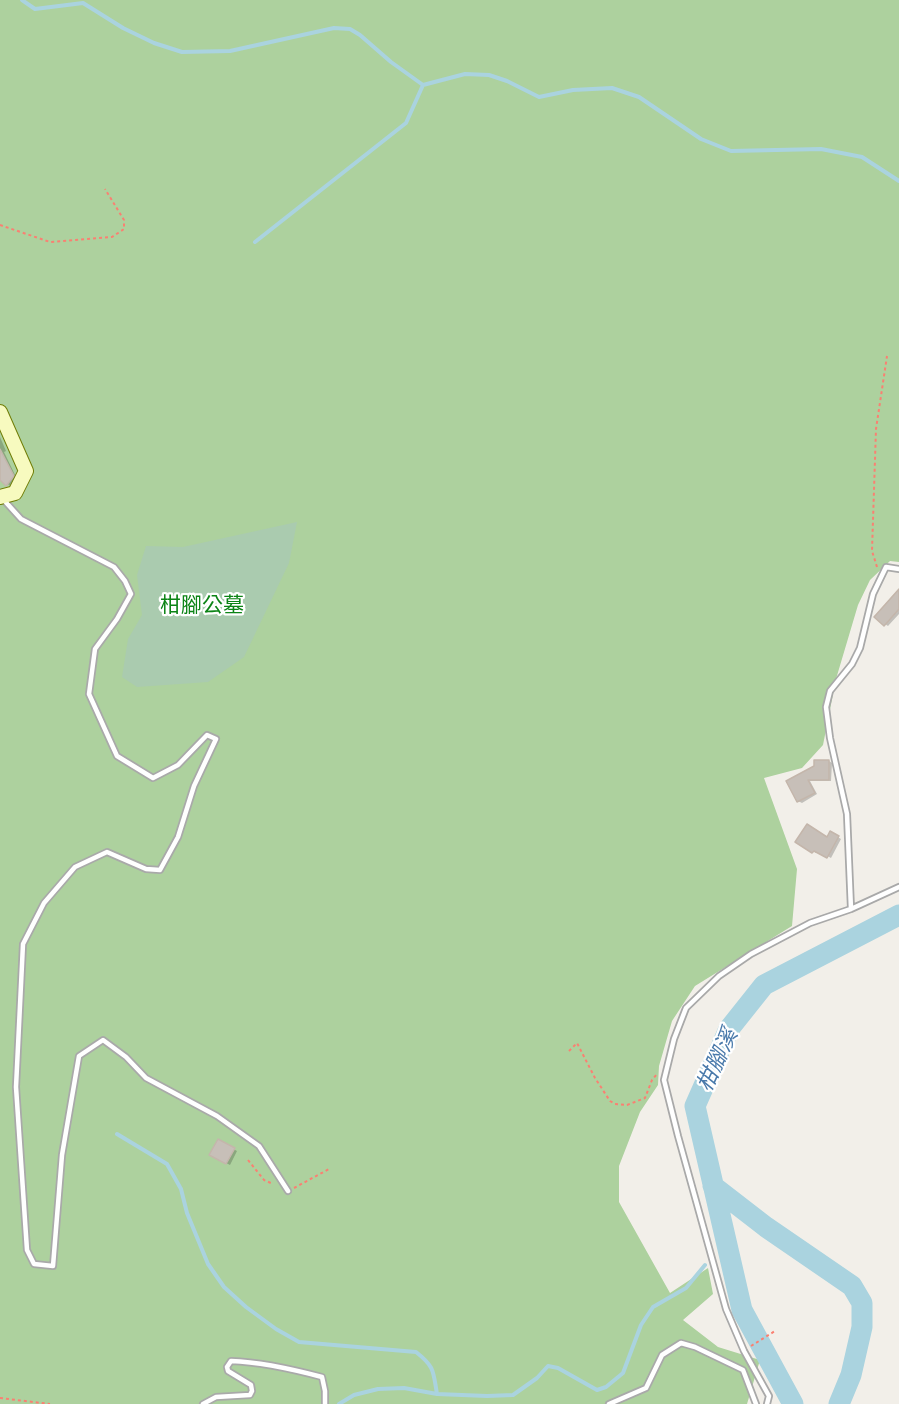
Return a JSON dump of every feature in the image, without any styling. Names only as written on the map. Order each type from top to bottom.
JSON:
[{"type":"street","points":[[0,411],[26,471],[15,493],[1,498]]},
{"type":"lane","points":[[1,498],[21,519],[114,567],[125,581],[131,594],[117,619],[95,649],[89,694],[117,756],[153,778],[178,765],[207,735],[216,739],[194,786],[178,837],[160,870],[146,869],[107,852],[75,867],[44,903],[23,944],[16,1086],[27,1250],[34,1264],[53,1266],[62,1155],[79,1056],[103,1040],[126,1057],[146,1078],[217,1116],[259,1146],[288,1191]]},
{"type":"lane","points":[[851,909],[847,814],[830,738],[826,707],[830,691],[852,664],[860,648],[873,594],[886,567],[899,569]]},
{"type":"lane","points":[[767,1404],[769,1396],[744,1350],[726,1309],[678,1136],[664,1080],[674,1039],[687,1008],[720,976],[751,954],[810,923],[851,909],[899,887]]},
{"type":"lane","points":[[609,1404],[646,1388],[662,1355],[681,1343],[695,1347],[743,1370],[756,1404]]},
{"type":"lane","points":[[203,1404],[216,1396],[250,1395],[251,1385],[228,1371],[227,1367],[231,1361],[289,1368],[322,1377],[325,1404]]},
{"type":"path","points":[[0,225],[50,242],[112,237],[124,229],[124,220],[105,189]]},
{"type":"path","points":[[881,578],[872,551],[876,429],[887,356]]},
{"type":"path","points":[[569,1051],[576,1043],[595,1078],[610,1101],[615,1104],[627,1105],[645,1098],[652,1080],[668,1064]]},
{"type":"path","points":[[744,1350],[775,1331]]},
{"type":"path","points":[[0,1398],[50,1404]]},
{"type":"green space","points":[[0,0],[899,0],[899,562],[890,561],[870,580],[858,605],[836,679],[823,745],[802,768],[764,778],[797,869],[792,926],[695,986],[672,1021],[659,1066],[658,1085],[640,1112],[619,1166],[619,1202],[670,1293],[708,1268],[713,1294],[683,1320],[718,1347],[760,1360],[747,1404],[0,1404]]},
{"type":"green space","name":"柑腳公墓","points":[[297,522],[289,563],[244,657],[208,682],[137,687],[122,677],[128,639],[142,615],[137,575],[146,546],[183,547]]},
{"type":"building","points":[[0,449],[14,476],[6,486],[0,480]]},
{"type":"building","points":[[899,589],[899,609],[884,626],[874,617]]},
{"type":"building","points":[[814,760],[829,760],[829,780],[808,780],[815,793],[797,802],[786,781],[814,766]]},
{"type":"building","points":[[807,824],[827,837],[830,831],[839,836],[827,858],[814,851],[812,853],[795,842]]},
{"type":"building","points":[[218,1139],[235,1148],[226,1164],[209,1155]]},
{"type":"waterway","points":[[22,0],[35,9],[83,3],[123,28],[154,43],[182,52],[230,51],[334,28],[350,29],[423,85],[465,74],[489,75],[539,97],[573,90],[612,88],[639,97],[701,139],[731,151],[821,149],[862,157],[899,181]]},
{"type":"waterway","points":[[255,242],[406,123],[423,85]]},
{"type":"waterway","name":"柑腳溪","points":[[793,1404],[742,1310],[695,1106],[729,1029],[764,985],[899,915]]},
{"type":"waterway","points":[[117,1134],[167,1164],[181,1189],[187,1213],[208,1264],[224,1287],[246,1307],[276,1329],[299,1342],[416,1352],[432,1370],[437,1394]]},
{"type":"waterway","name":"柑腳溪","points":[[713,1186],[766,1227],[852,1286],[862,1303],[862,1327],[851,1375],[839,1404]]},
{"type":"waterway","points":[[720,1251],[728,1242]]},
{"type":"waterway","points":[[339,1404],[354,1395],[378,1389],[404,1388],[437,1394],[513,1395],[537,1378],[548,1366],[558,1368],[597,1390],[606,1387],[623,1373],[641,1325],[653,1307],[686,1288],[705,1265]]}]
